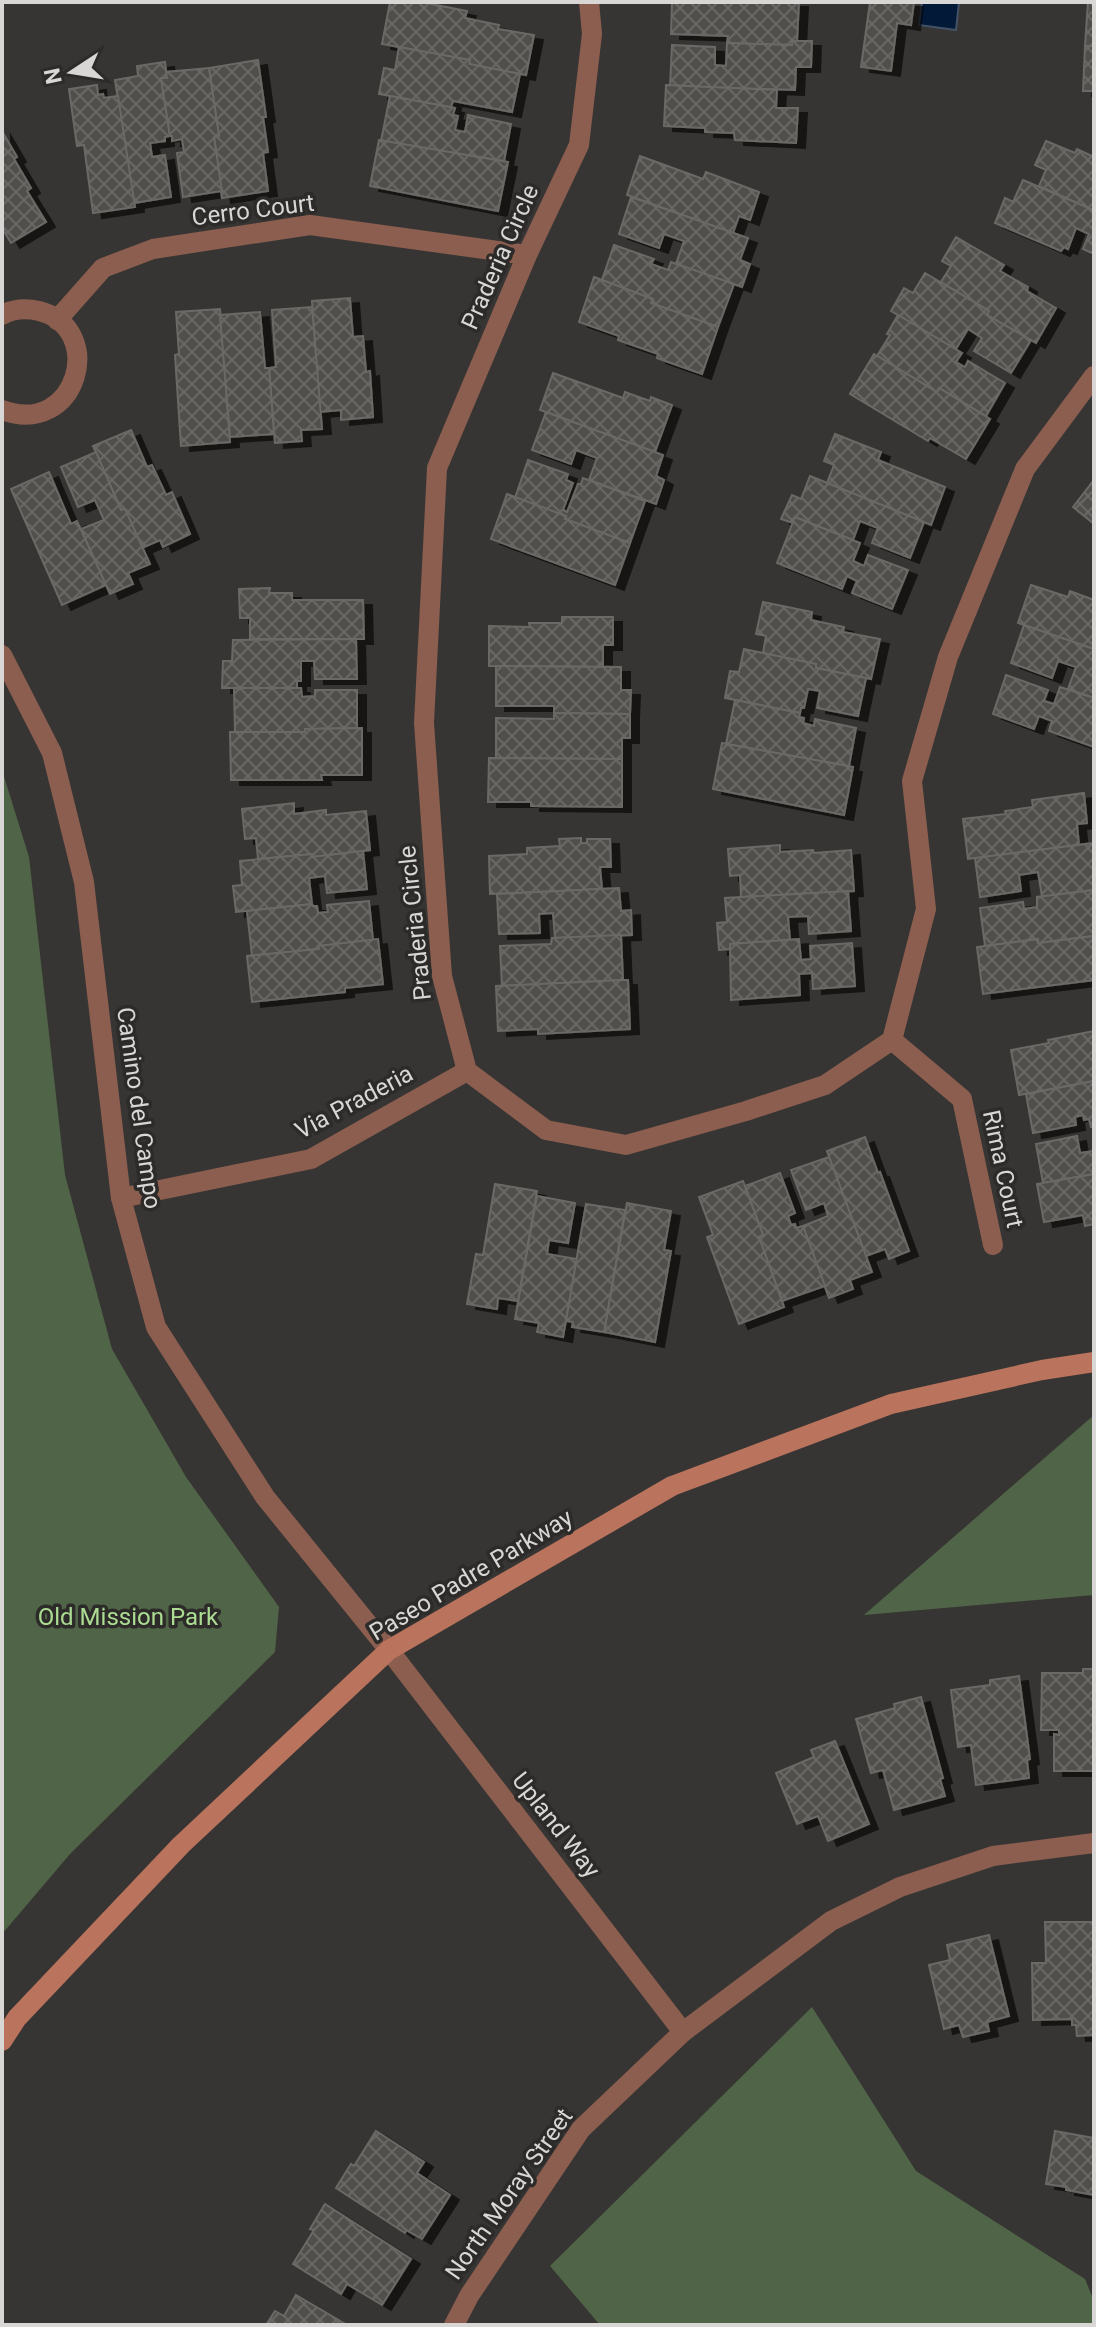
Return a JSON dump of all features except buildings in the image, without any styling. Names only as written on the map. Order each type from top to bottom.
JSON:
[{"type":"main road","name":"Paseo Padre Parkway","points":[[2,2041],[17,2018],[181,1845],[389,1650],[672,1486],[891,1404],[1042,1370],[1094,1362]]},
{"type":"street","name":"Praderia Circle","points":[[467,1071],[442,976],[424,723],[437,468],[527,255],[579,145],[592,34],[589,2]]},
{"type":"street","name":"Cerro Court","points":[[57,320],[103,268],[153,249],[310,225],[527,255]]},
{"type":"street","points":[[2,315],[26,309],[42,312],[57,320],[70,333],[77,350],[78,368],[74,385],[64,400],[49,410],[31,416],[14,415],[2,410]]},
{"type":"street","points":[[467,1071],[546,1130],[626,1145],[825,1085],[892,1040],[926,909],[912,781],[948,657],[1025,469],[1094,376]]},
{"type":"street","name":"Camino del Campo","points":[[2,655],[52,753],[84,882],[121,1198],[156,1327],[265,1497],[389,1650]]},
{"type":"street","name":"Rima Court","points":[[892,1040],[962,1099],[993,1245]]},
{"type":"street","name":"Via Praderia","points":[[121,1198],[311,1159],[467,1071]]},
{"type":"street","name":"Upland Way","points":[[389,1650],[683,2032]]},
{"type":"street","name":"North Moray Street","points":[[454,2325],[469,2296],[581,2129],[683,2032],[831,1921],[900,1887],[993,1856],[1094,1843]]},
{"type":"green space","name":"Old Mission Park","points":[[2,770],[29,857],[65,1175],[112,1349],[186,1477],[279,1607],[275,1652],[70,1854],[2,1934]]},
{"type":"green space","points":[[1094,1415],[1094,1595],[864,1615]]},
{"type":"green space","points":[[812,2007],[916,2171],[1085,2279],[1094,2301],[1094,2325],[600,2325],[550,2266]]},
{"type":"water","points":[[922,2],[959,2],[956,30],[919,25]]}]
